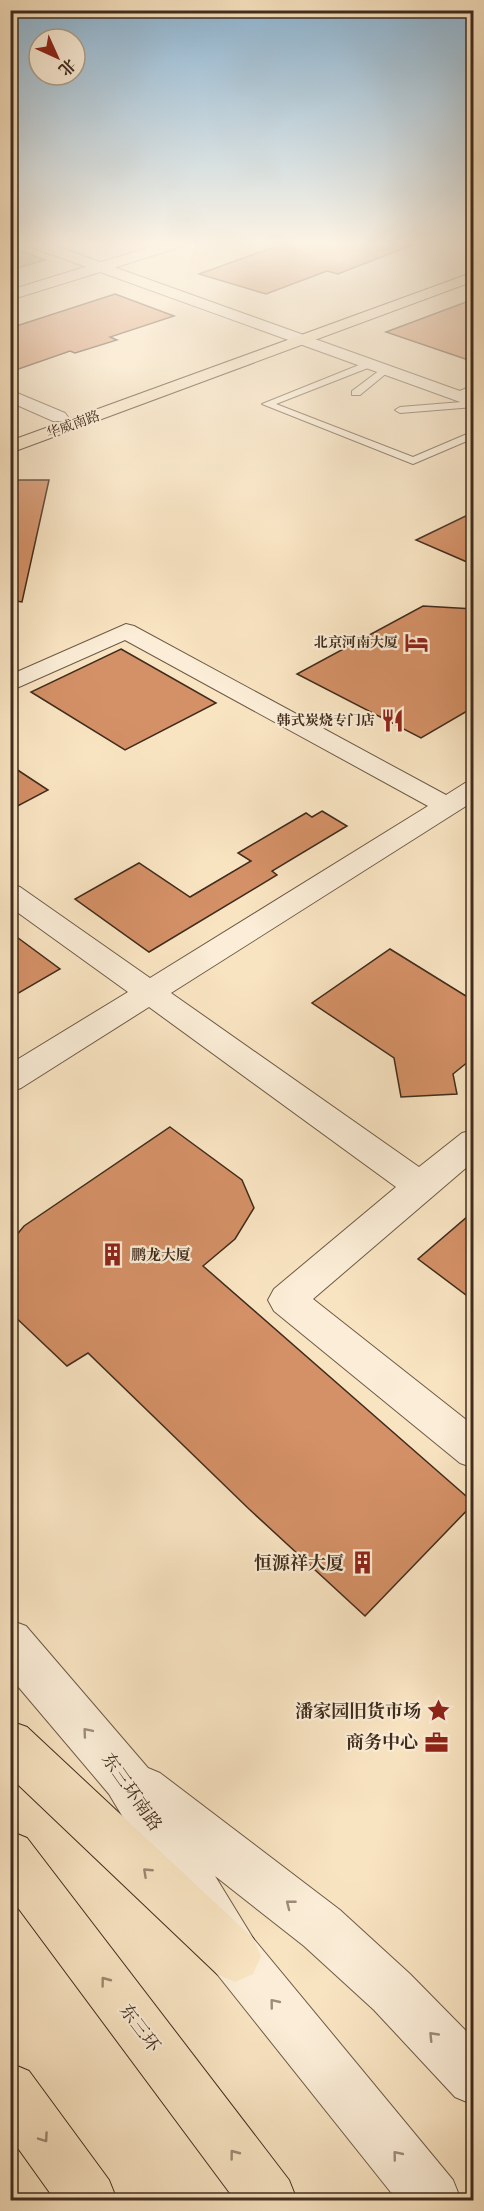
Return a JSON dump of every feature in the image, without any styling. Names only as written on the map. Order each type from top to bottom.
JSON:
[{"type":"main road","name":"华威南路","points":[[10,435],[268,346]]},
{"type":"main road","name":"华威南路","points":[[10,448],[271,346]]},
{"type":"main road","points":[[10,1744],[235,1956]]},
{"type":"main road","name":"东三环","points":[[10,1855],[269,2200]]},
{"type":"main road","points":[[10,2090],[89,2200]]},
{"type":"street","points":[[320,346],[474,403]]},
{"type":"street","points":[[10,395],[59,417]]},
{"type":"street","points":[[10,684],[126,631],[447,806]]},
{"type":"street","points":[[10,1080],[474,789]]},
{"type":"street","points":[[10,893],[420,1186]]},
{"type":"street","points":[[474,1142],[287,1300],[474,1450]]},
{"type":"street","name":"东三环南路","points":[[10,1642],[126,1777],[235,1956],[433,2200]]},
{"type":"street","points":[[126,1777],[322,1928],[392,1992],[474,2078]]},
{"type":"lane","points":[[356,393],[377,367]]},
{"type":"lane","points":[[377,367],[267,404],[413,461],[474,434]]},
{"type":"lane","points":[[455,395],[474,388]]},
{"type":"lane","points":[[400,410],[474,403]]},
{"type":"building","points":[[10,346],[97,346],[75,353],[70,351],[10,372]]},
{"type":"building","points":[[428,346],[474,346],[474,362]]},
{"type":"building","points":[[10,480],[49,480],[22,602],[10,600]]},
{"type":"building","points":[[474,512],[474,565],[416,540]]},
{"type":"building","name":"北京河南大厦","points":[[423,606],[474,609],[474,707],[421,738],[297,674]]},
{"type":"building","points":[[121,649],[216,703],[125,750],[31,692]]},
{"type":"building","points":[[10,765],[48,790],[10,810]]},
{"type":"building","points":[[322,811],[347,826],[272,871],[277,875],[149,952],[75,899],[139,863],[190,897],[251,861],[238,853],[306,813],[312,817]]},
{"type":"building","points":[[10,932],[60,969],[10,998]]},
{"type":"building","points":[[390,949],[474,1001],[474,1057],[453,1074],[457,1094],[401,1097],[394,1058],[312,1003]]},
{"type":"building","points":[[170,1127],[242,1180],[254,1208],[235,1239],[203,1266],[474,1503],[365,1616],[249,1509],[88,1353],[67,1366],[10,1312],[10,1243],[24,1226]]},
{"type":"building","points":[[474,1211],[474,1301],[418,1259]]},
{"type":"place","name":"北京河南大厦","points":[[416,642]]},
{"type":"place","name":"韩式炭烧专门店","points":[[393,720]]},
{"type":"place","name":"鹏龙大厦","points":[[113,1255]]},
{"type":"place","name":"恒源祥大厦","points":[[362,1563]]},
{"type":"place","name":"潘家园旧货市场","points":[[439,1711]]},
{"type":"place","name":"商务中心","points":[[436,1742]]}]
